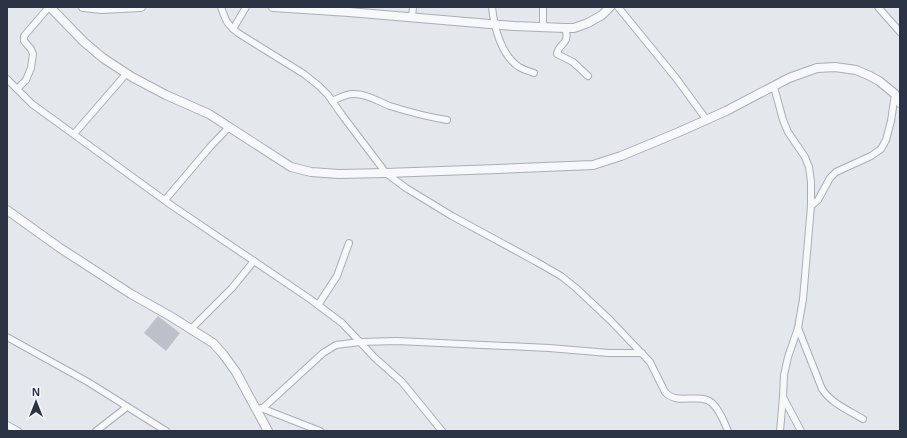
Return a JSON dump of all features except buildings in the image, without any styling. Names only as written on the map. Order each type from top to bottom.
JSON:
[{"type":"street","points":[[17,89],[26,80],[33,57],[31,49],[24,41],[24,36],[50,7],[84,42],[103,58],[126,74],[166,95],[209,114],[291,167],[310,172],[340,174],[593,165],[628,153],[726,111],[789,78],[817,68],[835,67],[856,70],[870,76],[879,81],[895,94],[900,104]]},
{"type":"street","points":[[83,7],[102,9],[141,7]]},
{"type":"street","points":[[221,7],[226,22],[233,29],[304,74],[319,86],[386,172],[406,188],[452,216],[535,260],[561,276],[599,309],[642,353],[650,362],[665,392],[669,396],[676,399],[704,400],[711,402],[718,411],[728,431]]},
{"type":"street","points":[[233,29],[246,7]]},
{"type":"street","points":[[273,7],[564,28],[574,28],[588,24],[602,15],[610,7]]},
{"type":"street","points":[[412,16],[413,7]]},
{"type":"street","points":[[492,7],[494,24],[501,44],[519,67],[534,73]]},
{"type":"street","points":[[542,27],[543,7]]},
{"type":"street","points":[[618,7],[676,78],[706,119]]},
{"type":"street","points":[[878,7],[900,32]]},
{"type":"street","points":[[564,28],[566,38],[565,43],[558,50],[557,54],[573,62],[588,76]]},
{"type":"street","points":[[74,134],[126,74]]},
{"type":"street","points":[[7,79],[32,104],[165,200],[342,323],[375,358],[402,382],[442,431]]},
{"type":"street","points":[[774,87],[783,120],[788,132],[805,157],[809,167],[811,182],[811,206],[803,299],[798,328],[786,369],[782,397],[780,431]]},
{"type":"street","points":[[332,101],[343,96],[356,94],[370,97],[389,105],[430,117],[447,120]]},
{"type":"street","points":[[811,206],[818,200],[830,178],[836,172],[871,156],[881,149],[886,140],[891,121],[895,94]]},
{"type":"street","points":[[165,200],[229,127]]},
{"type":"street","points":[[7,210],[60,248],[131,294],[213,343],[223,354],[260,408],[268,431]]},
{"type":"street","points":[[318,305],[337,276],[349,243]]},
{"type":"street","points":[[191,329],[232,288],[254,261]]},
{"type":"street","points":[[798,328],[825,393],[829,398],[863,419]]},
{"type":"street","points":[[7,337],[88,382],[166,431]]},
{"type":"street","points":[[260,408],[330,348],[336,345],[360,342],[397,341],[549,348],[609,354],[642,353]]},
{"type":"street","points":[[782,397],[801,431]]},
{"type":"street","points":[[96,431],[127,407]]},
{"type":"street","points":[[260,408],[320,431]]},
{"type":"street","points":[[7,425],[18,431]]}]
